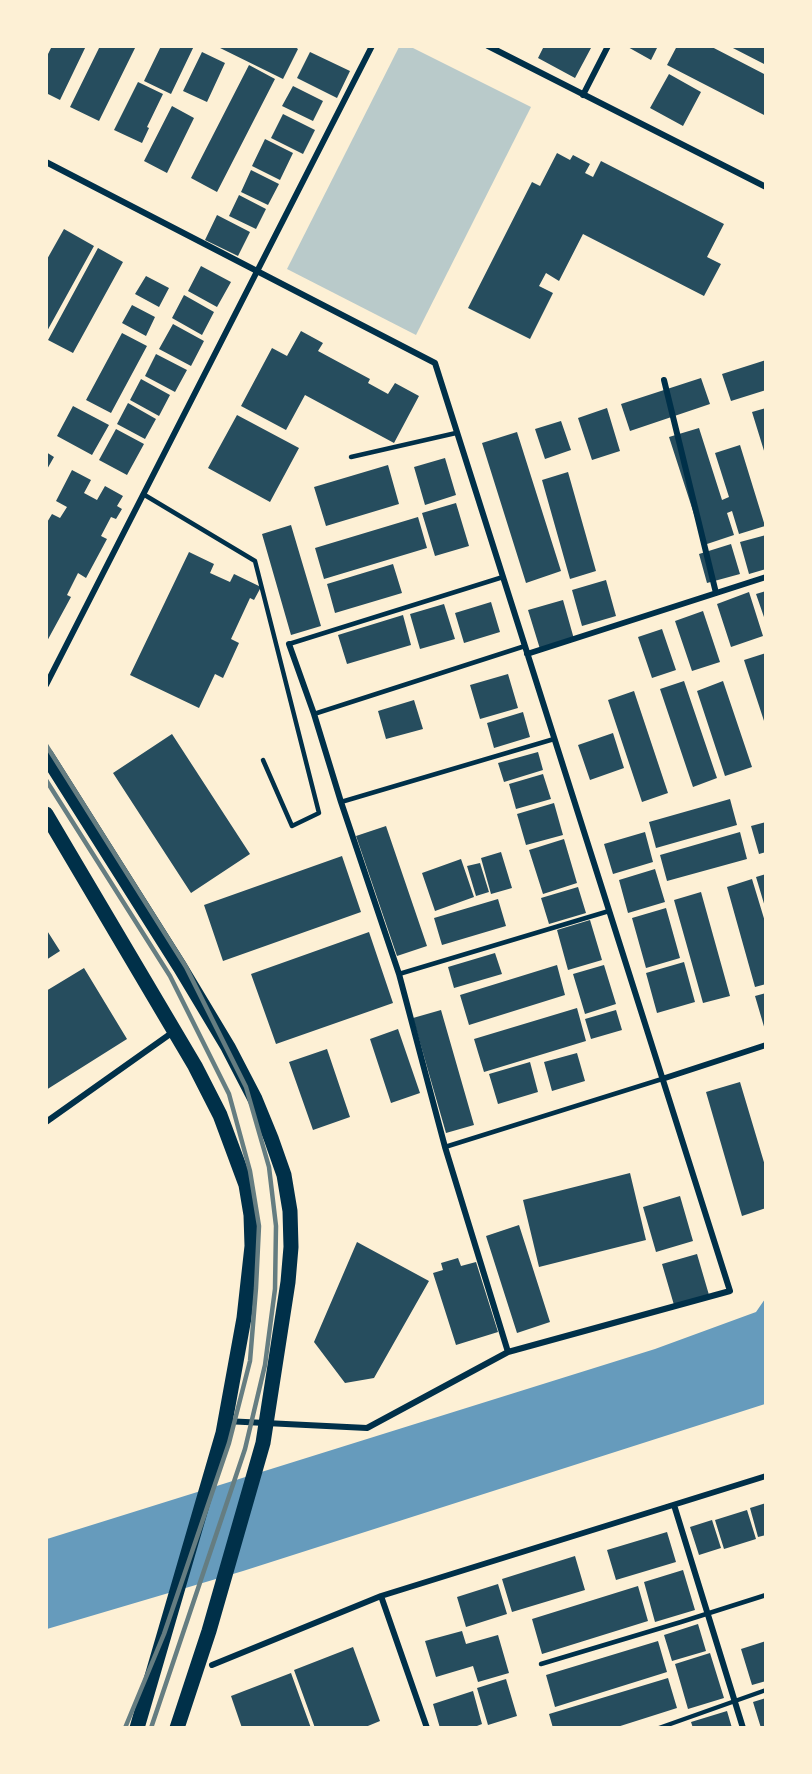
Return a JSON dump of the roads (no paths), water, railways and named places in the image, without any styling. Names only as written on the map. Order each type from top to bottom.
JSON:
[{"type":"main road","points":[[46,755],[228,1047],[255,1098],[284,1175],[290,1211],[291,1247],[283,1325],[263,1443],[208,1631],[205,1665],[177,1728]]},
{"type":"main road","points":[[46,814],[220,1115],[246,1185],[251,1215],[250,1278],[224,1427],[137,1728]]},
{"type":"street","points":[[46,685],[372,46]]},
{"type":"street","points":[[488,46],[765,188]]},
{"type":"street","points":[[583,95],[608,46]]},
{"type":"street","points":[[46,162],[435,363],[730,1291],[508,1352],[367,1428],[267,1423],[224,1427]]},
{"type":"street","points":[[664,380],[716,593]]},
{"type":"street","points":[[527,654],[765,577]]},
{"type":"street","points":[[289,644],[399,974],[445,1147],[508,1352]]},
{"type":"street","points":[[46,1122],[174,1032]]},
{"type":"street","points":[[662,1079],[765,1045]]},
{"type":"street","points":[[205,1665],[381,1596],[765,1476]]},
{"type":"street","points":[[674,1505],[743,1728]]},
{"type":"street","points":[[381,1596],[428,1728]]},
{"type":"lane","points":[[351,457],[456,432]]},
{"type":"lane","points":[[143,494],[255,561],[319,813],[292,826],[263,760]]},
{"type":"lane","points":[[289,644],[503,577]]},
{"type":"lane","points":[[314,714],[525,646]]},
{"type":"lane","points":[[341,802],[554,739]]},
{"type":"lane","points":[[399,974],[609,911]]},
{"type":"lane","points":[[445,1147],[662,1079]]},
{"type":"lane","points":[[541,1664],[765,1594]]},
{"type":"lane","points":[[659,1728],[765,1690]]},
{"type":"water","points":[[765,1299],[765,1404],[243,1571],[47,1629],[47,1539],[655,1349],[756,1312]]},
{"type":"railway","points":[[46,745],[186,967],[246,1087],[269,1167],[276,1226],[275,1289],[265,1365],[245,1449],[151,1728]]},
{"type":"railway","points":[[46,780],[170,976],[229,1094],[250,1171],[259,1226],[250,1361],[229,1443],[164,1634],[125,1728]]}]
